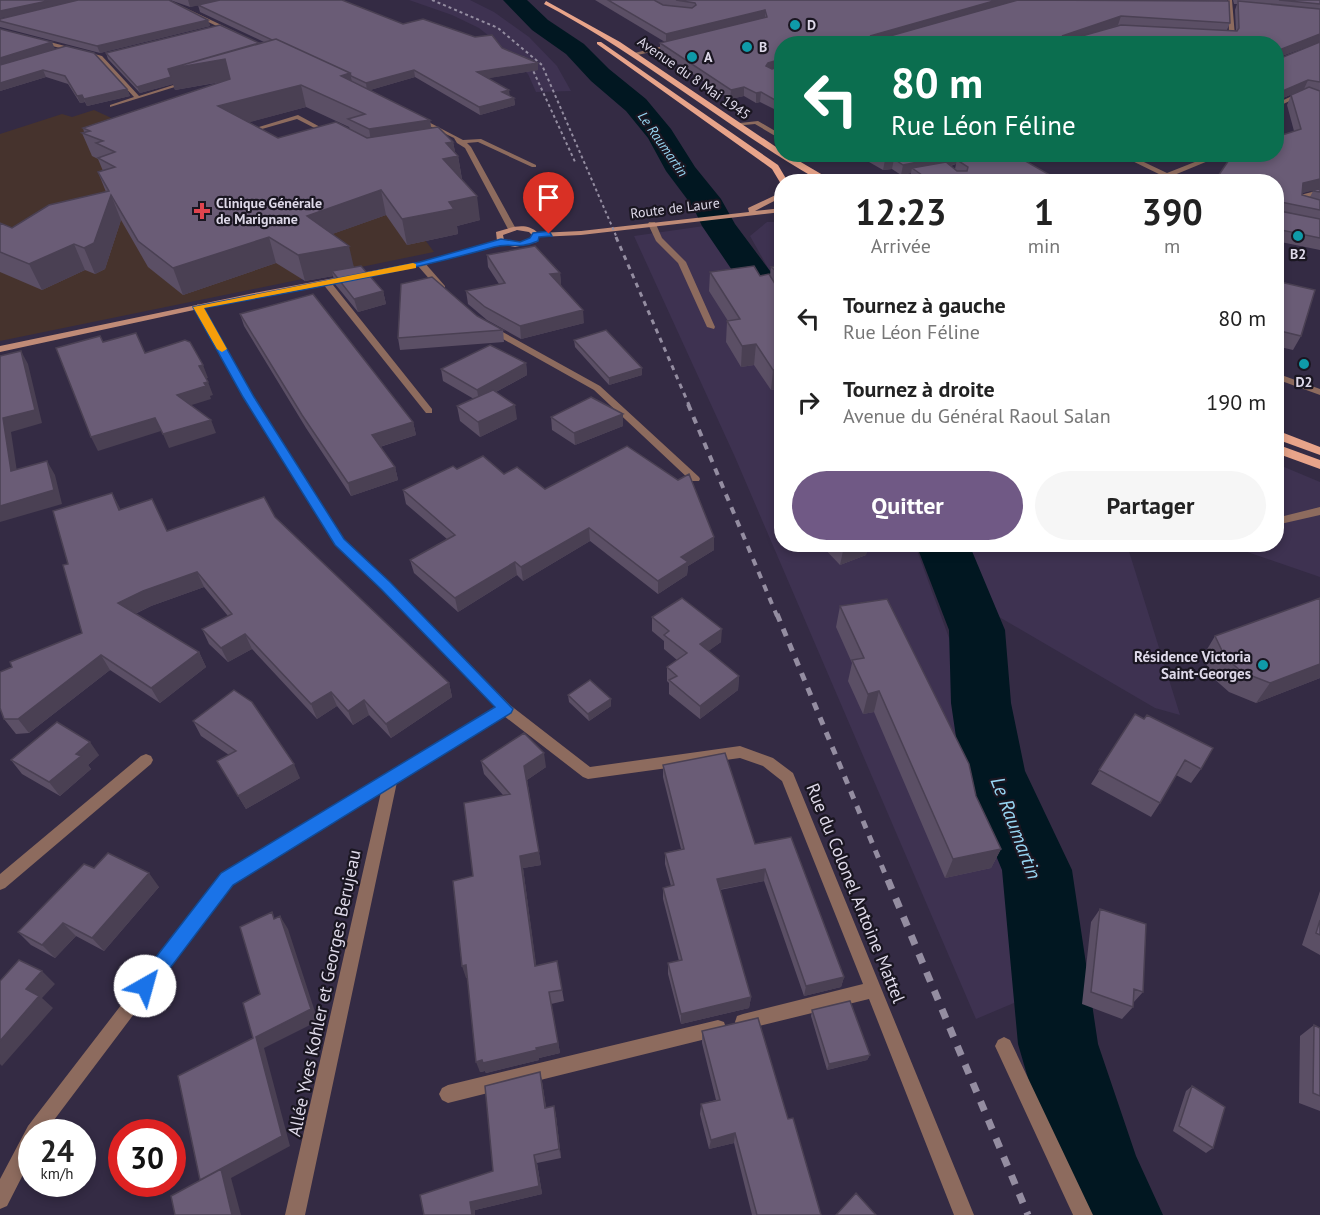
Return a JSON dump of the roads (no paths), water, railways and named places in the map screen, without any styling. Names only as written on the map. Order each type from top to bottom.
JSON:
[{"type":"main road","name":"Avenue du 8 Mai 1945","points":[[544,2],[588,23],[774,152]]},
{"type":"main road","name":"Avenue du 8 Mai 1945","points":[[544,2],[775,168],[779,174]]},
{"type":"main road","points":[[1227,3],[1240,6]]},
{"type":"main road","name":"Avenue du 8 Mai 1945","points":[[791,162],[814,174]]},
{"type":"main road","name":"Route de Laure","points":[[741,213],[774,198]]},
{"type":"main road","name":"Route de Laure","points":[[536,234],[612,229],[774,211]]},
{"type":"main road","points":[[0,349],[198,307],[421,264],[501,242],[521,245],[534,240],[536,234],[527,229],[512,229],[499,234],[501,242]]},
{"type":"main road","points":[[1284,437],[1320,451]]},
{"type":"main road","points":[[1284,451],[1320,465]]},
{"type":"street","points":[[165,0],[242,36]]},
{"type":"street","points":[[1209,34],[1232,36],[1227,3]]},
{"type":"street","points":[[188,10],[198,8]]},
{"type":"street","points":[[211,29],[222,27]]},
{"type":"street","points":[[34,40],[100,57],[111,55]]},
{"type":"street","points":[[633,54],[686,42]]},
{"type":"street","points":[[57,52],[69,49]]},
{"type":"street","points":[[100,57],[138,98]]},
{"type":"street","points":[[112,106],[191,81]]},
{"type":"street","points":[[1284,102],[1305,92],[1320,97]]},
{"type":"street","points":[[255,129],[298,117],[339,139],[330,142]]},
{"type":"street","points":[[413,117],[461,141],[468,147],[512,229]]},
{"type":"street","points":[[734,124],[756,122],[774,133]]},
{"type":"street","points":[[450,143],[479,140],[534,166]]},
{"type":"street","points":[[1138,162],[1163,174]]},
{"type":"street","points":[[1172,174],[1202,162]]},
{"type":"street","points":[[932,174],[937,173]]},
{"type":"street","points":[[1320,192],[1303,197],[1302,204],[1320,208]]},
{"type":"street","points":[[652,224],[659,239],[682,262],[711,327]]},
{"type":"street","points":[[421,264],[447,294]]},
{"type":"street","points":[[326,282],[429,411]]},
{"type":"street","name":"Rue du Colonel Antoine Mattel","points":[[198,307],[249,397],[339,542],[386,586],[505,709],[588,773],[740,752],[768,762],[788,777],[964,1215]]},
{"type":"street","points":[[483,324],[597,388],[695,479]]},
{"type":"street","points":[[1284,379],[1320,392]]},
{"type":"street","points":[[1284,520],[1320,511]]},
{"type":"street","points":[[44,1119],[227,879],[505,709]]},
{"type":"street","points":[[0,883],[146,760]]},
{"type":"street","name":"Allée Yves Kohler et Georges Berujeau","points":[[295,1215],[391,779]]},
{"type":"street","points":[[448,1094],[873,990]]},
{"type":"street","points":[[1004,1046],[1083,1215]]},
{"type":"street","points":[[0,1199],[18,1164]]},
{"type":"waterway","name":"Le Raumartin","points":[[514,0],[540,25],[575,49],[600,75],[636,105],[661,135],[682,171],[709,206],[719,226],[774,304]]},
{"type":"waterway","name":"Le Raumartin","points":[[947,552],[977,630],[981,703],[993,771],[1037,870],[1058,1044],[1099,1174],[1119,1215]]},
{"type":"railway","points":[[432,0],[498,28],[542,65],[617,238]]},
{"type":"railway","points":[[523,57],[531,66],[576,164]]},
{"type":"railway","points":[[616,237],[689,405]]},
{"type":"railway","points":[[688,404],[777,616]]},
{"type":"railway","points":[[777,614],[888,881]]},
{"type":"railway","points":[[888,880],[1028,1215]]},
{"type":"place","name":"D","points":[[795,25]]},
{"type":"place","name":"B","points":[[747,47]]},
{"type":"place","name":"A","points":[[692,57]]},
{"type":"place","name":"Clinique Générale de Marignane","points":[[202,211]]},
{"type":"place","name":"B2","points":[[1298,236]]},
{"type":"place","name":"D2","points":[[1304,364]]},
{"type":"place","name":"Résidence Victoria Saint-Georges","points":[[1263,665]]}]
